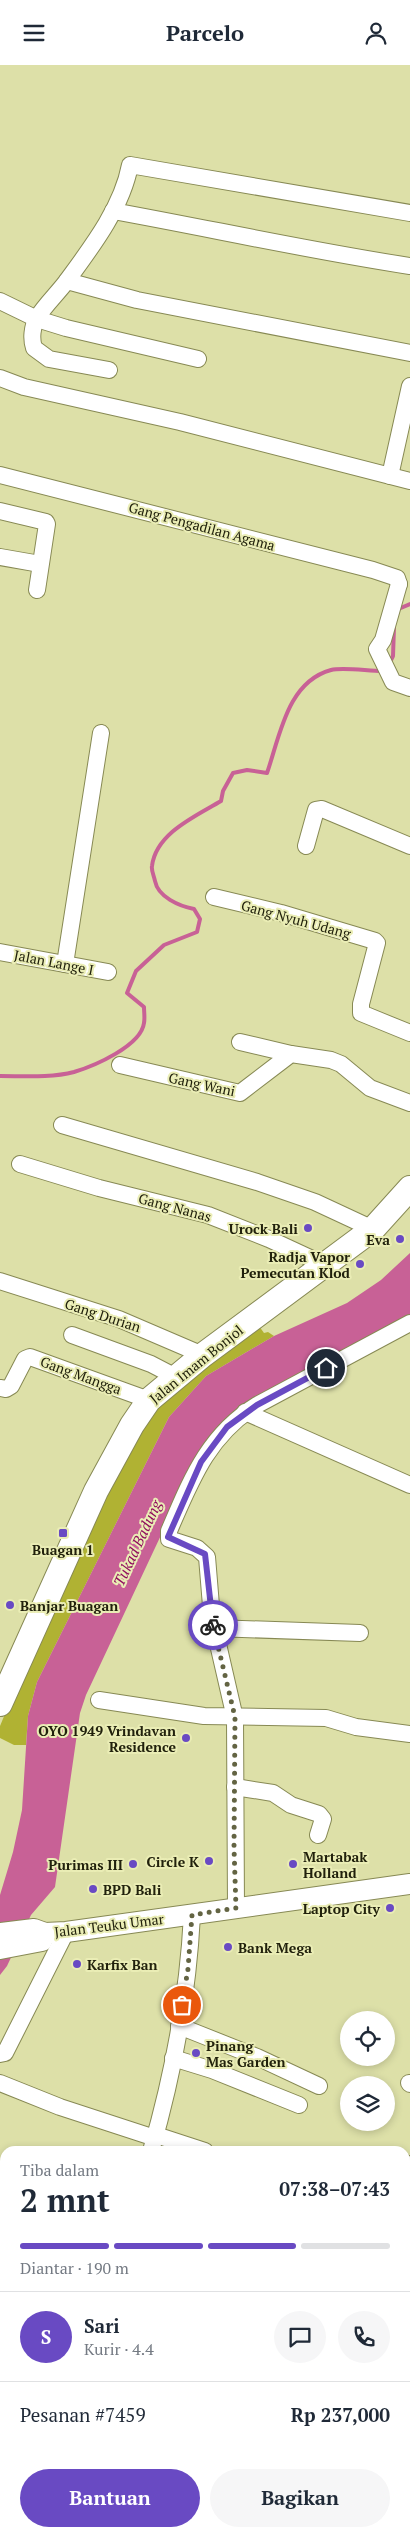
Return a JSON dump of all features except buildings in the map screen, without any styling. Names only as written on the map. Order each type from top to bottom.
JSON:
[{"type":"highway","name":"Jalan Imam Bonjol","points":[[0,1704],[96,1491],[132,1425],[149,1400],[203,1355],[373,1229],[410,1189]]},
{"type":"main road","name":"Jalan Teuku Umar","points":[[0,1933],[35,1935],[66,1932],[410,1884]]},
{"type":"main road","name":"Jalan Teuku Umar","points":[[0,1949],[35,1935]]},
{"type":"street","points":[[109,369],[49,359],[41,354],[32,342],[37,319],[67,281],[113,211],[123,192],[130,165],[410,213]]},
{"type":"street","points":[[113,211],[223,230],[349,257],[410,266]]},
{"type":"street","points":[[67,281],[137,300],[410,353]]},
{"type":"street","points":[[0,301],[37,319],[198,359]]},
{"type":"street","points":[[0,378],[24,387],[180,422],[410,481]]},
{"type":"street","points":[[390,476],[410,386]]},
{"type":"street","name":"Gang Pengadilan Agama","points":[[0,475],[373,570],[397,578],[404,584]]},
{"type":"street","points":[[0,511],[46,522],[47,527],[37,590]]},
{"type":"street","points":[[0,557],[40,565]]},
{"type":"street","points":[[404,584],[383,640],[377,649],[393,682],[410,688]]},
{"type":"street","points":[[65,964],[101,733]]},
{"type":"street","points":[[306,845],[316,810],[322,809],[410,846]]},
{"type":"street","name":"Gang Nyuh Udang","points":[[214,897],[281,913],[373,940],[377,943],[361,1004],[361,1013],[410,1033]]},
{"type":"street","name":"Jalan Lange I","points":[[0,952],[108,972]]},
{"type":"street","points":[[240,1042],[291,1054],[331,1060],[342,1064],[370,1088],[410,1103]]},
{"type":"street","name":"Gang Wani","points":[[120,1065],[240,1093],[291,1054]]},
{"type":"street","points":[[62,1125],[257,1182],[315,1202],[373,1229]]},
{"type":"street","name":"Gang Nanas","points":[[20,1164],[100,1188],[208,1215],[269,1239],[325,1265]]},
{"type":"street","name":"Gang Durian","points":[[0,1281],[119,1319],[203,1355]]},
{"type":"street","points":[[236,1908],[235,1717],[214,1628],[205,1554],[197,1548],[169,1539],[168,1535],[201,1462],[227,1427],[244,1412],[410,1323]]},
{"type":"street","points":[[72,1335],[151,1364],[176,1377]]},
{"type":"street","name":"Gang Mangga","points":[[0,1388],[6,1389],[11,1386],[25,1359],[30,1357],[149,1400]]},
{"type":"street","points":[[244,1412],[410,1485]]},
{"type":"street","points":[[214,1628],[360,1633]]},
{"type":"street","points":[[99,1700],[204,1716],[326,1718],[356,1727],[410,1734]]},
{"type":"street","points":[[235,1787],[273,1793],[291,1805],[320,1814],[323,1819],[318,1835]]},
{"type":"street","points":[[154,2141],[179,2026],[188,1969],[192,1915]]},
{"type":"street","points":[[0,2053],[4,2053],[66,1932]]},
{"type":"street","points":[[179,2026],[257,2057],[319,2087]]},
{"type":"street","points":[[173,2058],[212,2070],[299,2105]]},
{"type":"street","points":[[0,2083],[154,2141],[180,2146]]},
{"type":"shaded area","points":[[259,1326],[264,1333],[268,1332],[274,1336],[206,1376],[169,1417],[37,1682],[28,1716],[26,1745],[14,1745],[0,1738],[0,1726],[29,1656],[130,1438],[166,1394]]},
{"type":"water","name":"Tukad Badung","points":[[410,1253],[410,1315],[255,1400],[185,1484],[86,1695],[80,1713],[55,1887],[31,1915],[7,1966],[0,1975],[0,1895],[13,1852],[22,1810],[28,1716],[37,1682],[169,1417],[206,1376],[274,1336],[347,1303],[381,1280]]},
{"type":"waterway","points":[[396,610],[410,604]]},
{"type":"waterway","points":[[389,664],[393,656],[394,627]]},
{"type":"waterway","points":[[0,1076],[47,1076],[74,1072],[104,1060],[135,1040],[144,1023],[144,1007],[127,993],[136,971],[164,945],[197,932],[200,919],[194,909],[170,900],[157,887],[152,868],[155,854],[161,844],[189,819],[221,801],[223,791],[233,773],[247,770],[267,773],[287,712],[304,686],[316,676],[336,669],[382,671]]},
{"type":"way so far","points":[[182,2005],[188,1969],[192,1915],[236,1908],[234,1848],[235,1717],[213,1625]]},
{"type":"place","name":"Urock Bali","points":[[308,1228]]},
{"type":"place","name":"Eva","points":[[400,1239]]},
{"type":"place","name":"Radja Vapor Pemecutan Klod","points":[[360,1264]]},
{"type":"place","name":"Buagan 1","points":[[63,1533]]},
{"type":"place","name":"Banjar Buagan","points":[[10,1605]]},
{"type":"place","name":"OYO 1949 Vrindavan Residence","points":[[186,1738]]},
{"type":"place","name":"Circle K","points":[[209,1861]]},
{"type":"place","name":"Purimas III","points":[[133,1864]]},
{"type":"place","name":"Martabak Holland","points":[[293,1864]]},
{"type":"place","name":"BPD Bali","points":[[93,1889]]},
{"type":"place","name":"Laptop City","points":[[390,1908]]},
{"type":"place","name":"Bank Mega","points":[[228,1947]]},
{"type":"place","name":"Karfix Ban","points":[[77,1964]]},
{"type":"place","name":"Pinang Mas Garden","points":[[196,2053]]},
{"type":"route","points":[[213,1625],[207,1557],[203,1551],[168,1537],[183,1499],[201,1462],[215,1440],[235,1419],[244,1412],[326,1368]]}]
